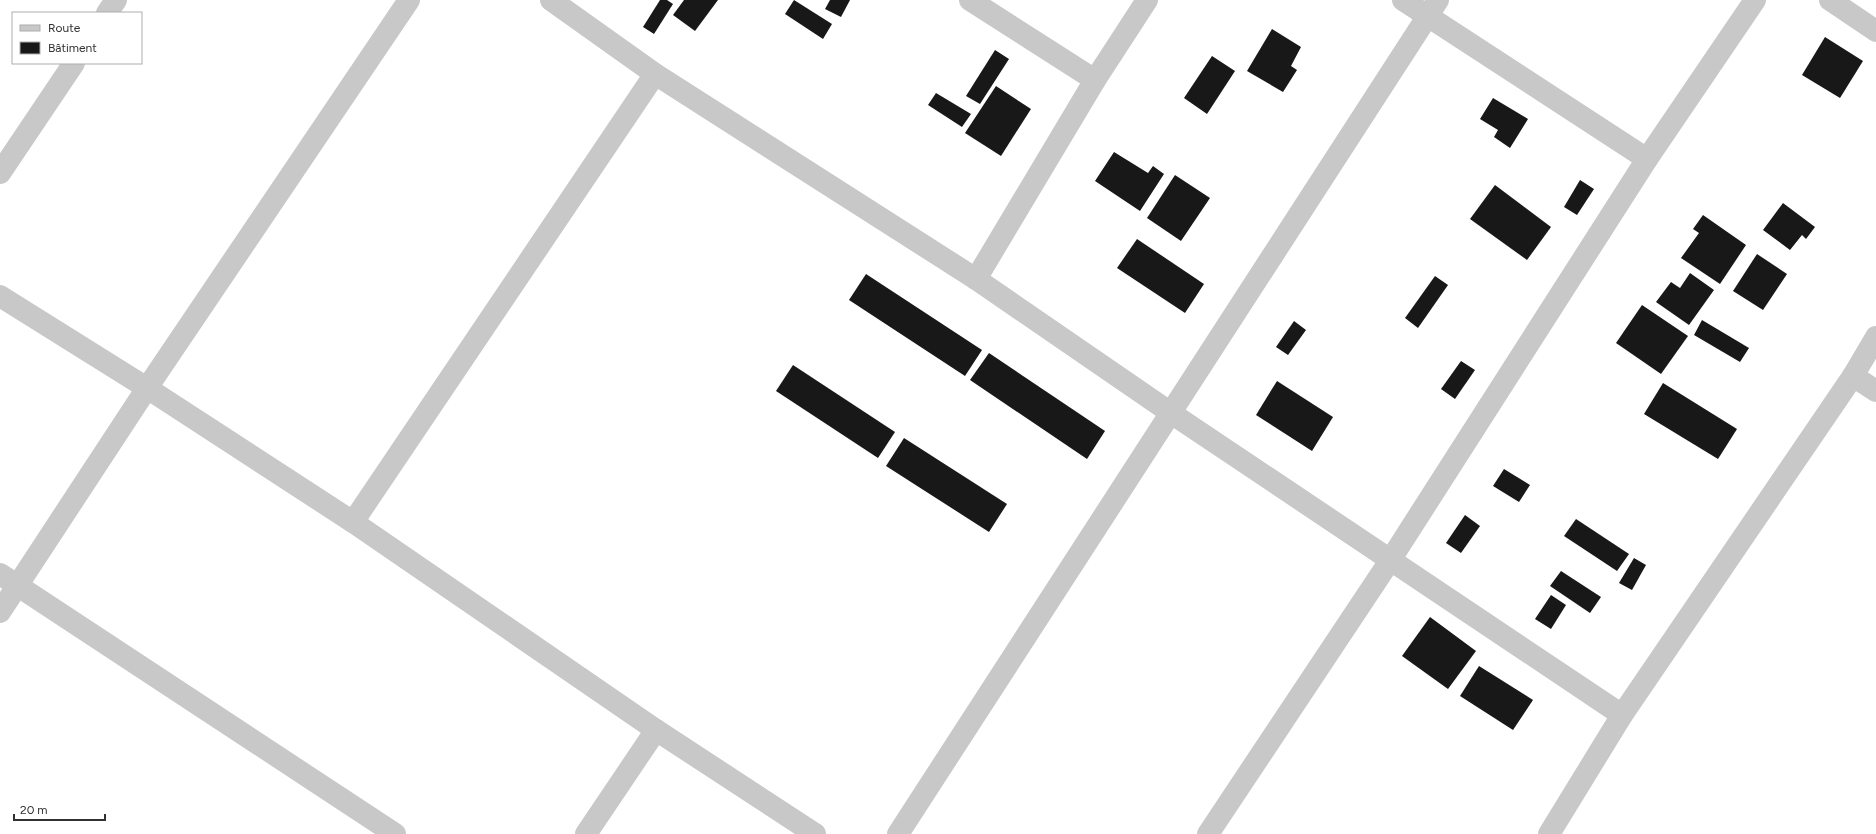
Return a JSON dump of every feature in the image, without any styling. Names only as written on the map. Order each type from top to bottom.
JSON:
[{"type":"street","points":[[108,12],[116,0]]},
{"type":"street","points":[[0,612],[9,580],[147,388],[409,0]]},
{"type":"street","points":[[551,0],[655,74],[976,279],[1622,715]]},
{"type":"street","points":[[970,0],[1096,80]]},
{"type":"street","points":[[976,279],[1096,80],[1147,0]]},
{"type":"street","points":[[1403,0],[1433,8],[1647,159]]},
{"type":"street","points":[[1208,834],[1391,559],[1647,159],[1755,0]]},
{"type":"street","points":[[1830,0],[1876,31]]},
{"type":"street","points":[[898,834],[1433,8]]},
{"type":"street","points":[[0,173],[73,64]]},
{"type":"street","points":[[353,522],[655,74]]},
{"type":"street","points":[[0,296],[147,388],[353,522],[656,730],[815,834]]},
{"type":"street","points":[[1549,834],[1622,715],[1853,376],[1876,337]]},
{"type":"street","points":[[1853,376],[1876,391]]},
{"type":"street","points":[[9,580],[395,834]]},
{"type":"street","points":[[586,834],[656,730]]},
{"type":"building","points":[[660,0],[667,0],[673,4],[654,34],[643,27]]},
{"type":"building","points":[[684,0],[718,0],[695,31],[673,15]]},
{"type":"building","points":[[794,0],[832,24],[823,39],[785,14]]},
{"type":"building","points":[[830,0],[850,0],[841,17],[825,9]]},
{"type":"building","points":[[1272,29],[1301,47],[1291,66],[1297,70],[1283,92],[1247,71]]},
{"type":"building","points":[[1825,37],[1863,61],[1840,98],[1802,75]]},
{"type":"building","points":[[995,50],[1009,59],[980,104],[966,96]]},
{"type":"building","points":[[1212,56],[1235,71],[1207,114],[1184,98]]},
{"type":"building","points":[[996,86],[1031,109],[1001,156],[965,133]]},
{"type":"building","points":[[936,93],[971,114],[962,127],[928,105]]},
{"type":"building","points":[[1493,98],[1528,119],[1510,148],[1494,137],[1498,130],[1480,119]]},
{"type":"building","points":[[1114,152],[1148,173],[1153,166],[1164,174],[1140,211],[1095,181]]},
{"type":"building","points":[[1175,175],[1210,198],[1181,241],[1147,218]]},
{"type":"building","points":[[1580,180],[1594,189],[1577,215],[1564,207]]},
{"type":"building","points":[[1495,185],[1551,227],[1527,260],[1470,219]]},
{"type":"building","points":[[1783,203],[1815,227],[1806,239],[1802,235],[1790,250],[1763,230]]},
{"type":"building","points":[[1703,215],[1746,245],[1720,284],[1681,258],[1699,233],[1693,229]]},
{"type":"building","points":[[1137,239],[1204,284],[1185,313],[1117,268]]},
{"type":"building","points":[[1757,254],[1787,274],[1763,310],[1733,291]]},
{"type":"building","points":[[1690,273],[1714,290],[1689,325],[1656,302],[1671,282],[1680,288]]},
{"type":"building","points":[[866,274],[982,350],[965,376],[849,300]]},
{"type":"building","points":[[1435,276],[1448,285],[1418,328],[1405,318]]},
{"type":"building","points":[[1642,305],[1688,336],[1661,374],[1616,343]]},
{"type":"building","points":[[1702,320],[1749,348],[1740,362],[1694,335]]},
{"type":"building","points":[[1294,321],[1306,330],[1288,355],[1276,347]]},
{"type":"building","points":[[989,353],[1105,431],[1087,459],[970,380]]},
{"type":"building","points":[[1461,361],[1475,370],[1455,399],[1441,389]]},
{"type":"building","points":[[793,365],[895,432],[878,458],[776,391]]},
{"type":"building","points":[[1277,381],[1333,417],[1312,451],[1256,415]]},
{"type":"building","points":[[1663,383],[1737,429],[1718,459],[1644,414]]},
{"type":"building","points":[[904,438],[1007,504],[989,532],[886,466]]},
{"type":"building","points":[[1504,469],[1530,485],[1519,502],[1493,486]]},
{"type":"building","points":[[1465,515],[1480,526],[1461,553],[1446,543]]},
{"type":"building","points":[[1576,519],[1629,554],[1617,571],[1564,536]]},
{"type":"building","points":[[1634,558],[1646,565],[1632,590],[1619,583]]},
{"type":"building","points":[[1561,571],[1601,597],[1590,613],[1550,586]]},
{"type":"building","points":[[1551,595],[1566,605],[1551,629],[1535,619]]},
{"type":"building","points":[[1430,617],[1476,651],[1448,689],[1402,656]]},
{"type":"building","points":[[1479,666],[1533,700],[1513,730],[1460,696]]}]
